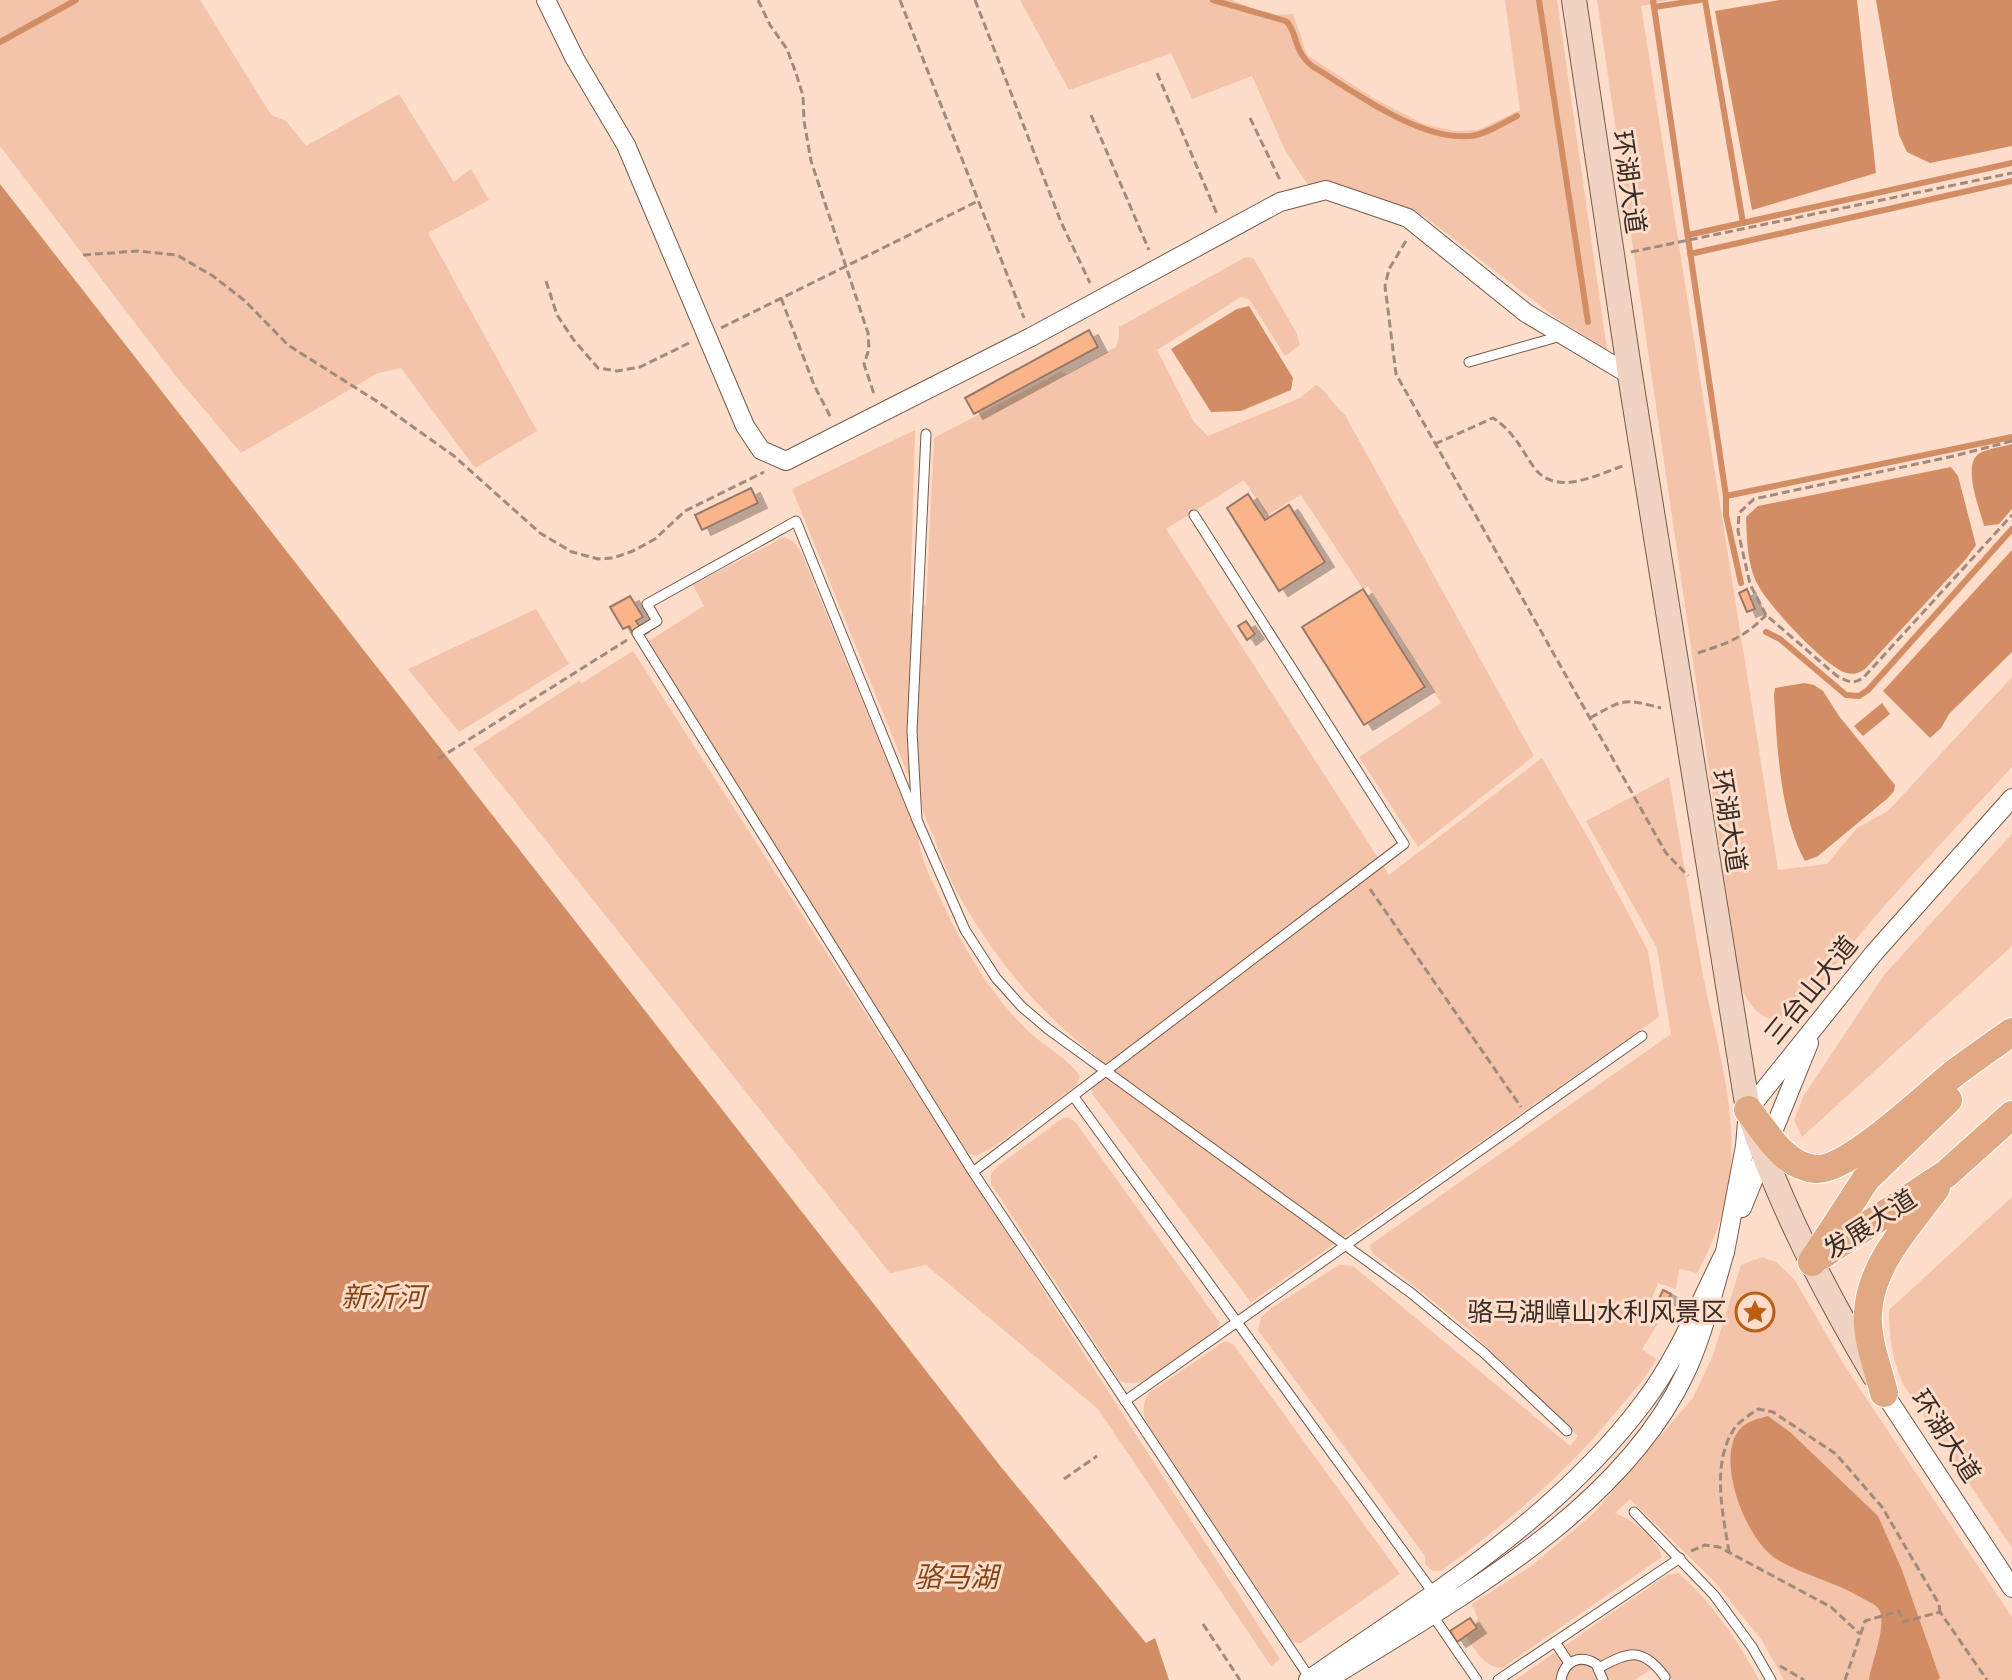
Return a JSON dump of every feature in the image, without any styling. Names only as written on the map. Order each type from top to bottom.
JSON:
[{"type":"main road","name":"环湖大道","points":[[1574,0],[1630,375],[1748,1110]]},
{"type":"main road","points":[[1748,1110],[1766,1145],[1797,1163],[1816,1169],[1835,1165],[1868,1144],[2012,1032]]},
{"type":"main road","name":"发展大道","points":[[1812,1262],[1866,1179],[2012,1038]]},
{"type":"main road","name":"发展大道","points":[[1812,1262],[1946,1174],[2012,1115]]},
{"type":"main road","name":"环湖大道","points":[[1766,1145],[1812,1262],[1884,1393]]},
{"type":"main road","points":[[1884,1393],[1869,1332],[1868,1313],[1873,1283],[1885,1259],[1946,1174]]},
{"type":"street","points":[[546,0],[575,59],[626,145],[745,426],[761,450],[786,461],[1031,337],[1280,202],[1326,190],[1408,218],[1526,313],[1630,375]]},
{"type":"street","name":"三台山大道","points":[[1748,1110],[1932,886],[2012,798]]},
{"type":"street","points":[[1314,1680],[1563,1522],[1598,1490],[1657,1422],[1685,1374],[1725,1252],[1817,1025]]},
{"type":"street","points":[[1432,1603],[1582,1474],[1646,1399],[1678,1347],[1725,1252],[1745,1146],[1748,1110]]},
{"type":"street","name":"环湖大道","points":[[1884,1393],[2012,1588]]},
{"type":"street","points":[[1582,1474],[1598,1490]]},
{"type":"street","points":[[1549,1505],[1563,1522]]},
{"type":"lane","points":[[1469,362],[1564,336]]},
{"type":"lane","points":[[917,820],[912,731],[926,434]]},
{"type":"lane","points":[[973,1172],[1404,844],[1194,515]]},
{"type":"lane","points":[[1314,1680],[973,1172],[637,633],[657,621],[647,604],[796,521],[965,930],[996,978],[1022,1007],[1106,1072],[1411,1293],[1483,1352],[1567,1431]]},
{"type":"lane","points":[[1125,1401],[1642,1036]]},
{"type":"lane","points":[[1074,1097],[1237,1321],[1432,1603],[1477,1680]]},
{"type":"lane","points":[[1634,1512],[1714,1595],[1752,1647],[1771,1680]]},
{"type":"lane","points":[[1498,1680],[1680,1558]]},
{"type":"lane","points":[[1555,1642],[1569,1663]]},
{"type":"lane","points":[[1599,1668],[1626,1654],[1651,1660],[1664,1679]]},
{"type":"lane","points":[[1561,1680],[1569,1663],[1583,1659],[1590,1660],[1599,1668],[1603,1680]]},
{"type":"path","points":[[758,0],[770,25],[787,49],[803,96],[811,161],[868,333],[869,349],[864,364],[883,412]]},
{"type":"path","points":[[900,0],[1031,337]]},
{"type":"path","points":[[975,0],[1061,222],[1098,301]]},
{"type":"path","points":[[1157,73],[1224,232]]},
{"type":"path","points":[[1091,115],[1157,269]]},
{"type":"path","points":[[1250,118],[1290,199]]},
{"type":"path","points":[[1612,256],[2012,173]]},
{"type":"path","points":[[546,281],[557,315],[598,368],[617,371],[640,367],[978,201]]},
{"type":"path","points":[[1416,225],[1389,269],[1385,286],[1396,374],[1666,853],[1690,878],[1713,895]]},
{"type":"path","points":[[83,255],[137,251],[177,255],[213,276],[245,301],[288,345],[378,402],[454,456],[540,533],[572,552],[598,559],[633,551],[655,539],[685,511],[786,461]]},
{"type":"path","points":[[781,298],[814,385],[838,434]]},
{"type":"path","points":[[1435,444],[1493,418],[1508,427],[1534,469],[1549,480],[1568,484],[1643,457]]},
{"type":"path","points":[[2012,441],[1754,499],[1739,513],[1738,531],[1750,584],[1766,615],[1849,683],[1858,682],[2012,515]]},
{"type":"path","points":[[1675,660],[1735,641],[1766,615]]},
{"type":"path","points":[[438,759],[637,633]]},
{"type":"path","points":[[1590,719],[1621,701],[1636,700],[1684,714]]},
{"type":"path","points":[[1361,877],[1527,1116]]},
{"type":"path","points":[[1729,1552],[1721,1506],[1724,1451],[1735,1427],[1758,1409],[1773,1412],[1836,1454],[1882,1507],[1939,1604],[1940,1612],[1987,1680]]},
{"type":"path","points":[[1064,1479],[1097,1456]]},
{"type":"path","points":[[1680,1558],[1705,1545],[1719,1547],[1831,1607],[1860,1634]]},
{"type":"path","points":[[1845,1680],[1865,1621],[1899,1611],[1903,1622],[1940,1612]]},
{"type":"path","points":[[1203,1624],[1240,1680]]},
{"type":"shaded area","points":[[0,0],[200,0],[271,115],[286,121],[306,146],[399,94],[454,182],[471,169],[489,200],[428,233],[537,431],[475,468],[401,368],[378,373],[241,453],[174,374],[0,146]]},
{"type":"shaded area","points":[[1020,0],[1232,0],[1269,15],[1293,14],[1307,55],[1373,98],[1424,124],[1454,131],[1478,130],[1520,110],[1505,0],[1557,0],[1607,350],[1555,317],[1424,216],[1326,181],[1308,185],[1286,152],[1252,76],[1192,99],[1171,53],[1069,90]]},
{"type":"shaded area","points":[[1597,0],[1669,0],[1641,6],[1778,870],[1827,864],[1857,828],[1888,811],[2012,677],[2012,767],[1879,912],[1803,1005],[1786,1017],[1777,1019],[1759,1013],[1740,984]]},
{"type":"shaded area","points":[[1246,257],[1253,258],[1296,332],[1300,345],[1285,356],[1249,299],[1241,297],[1157,350],[1194,422],[1208,436],[1300,398],[1316,385],[1324,391],[1345,415],[1534,756],[1418,847],[1359,757],[1441,703],[1368,586],[1363,589],[1301,495],[1267,515],[1244,480],[1166,529],[1389,875],[1542,758],[1648,951],[1659,1017],[1251,1302],[1092,1094],[1096,1056],[1033,999],[999,957],[953,885],[792,489],[915,430],[910,614],[926,604],[934,438],[1060,372],[1067,374],[1116,347],[1119,327]]},
{"type":"shaded area","points":[[784,537],[794,542],[801,552],[918,837],[927,869],[959,936],[990,986],[1015,1017],[1080,1076],[1077,1085],[995,1146],[976,1156],[968,1153],[647,642],[704,606],[693,585]]},
{"type":"shaded area","points":[[536,609],[569,664],[459,732],[408,669]]},
{"type":"shaded area","points":[[633,651],[1280,1659],[1271,1666],[1098,1409],[926,1265],[890,1273],[473,749],[579,681],[582,683]]},
{"type":"shaded area","points":[[1669,777],[1731,1123],[1727,1196],[1716,1233],[1697,1273],[1679,1269],[1676,1289],[1658,1283],[1646,1313],[1660,1320],[1642,1349],[1656,1359],[1632,1393],[1596,1436],[1533,1498],[1441,1571],[1433,1571],[1258,1330],[1261,1318],[1339,1265],[1353,1266],[1570,1446],[1578,1436],[1467,1328],[1372,1253],[1370,1245],[1671,1034],[1657,948],[1586,821]]},
{"type":"shaded area","points":[[2012,834],[2012,946],[1802,1137],[1794,1120],[1803,1097],[1884,975]]},
{"type":"shaded area","points":[[1063,1118],[1070,1118],[1076,1123],[1220,1323],[1216,1330],[1141,1382],[1120,1381],[991,1184],[991,1174],[998,1166]]},
{"type":"shaded area","points":[[2012,1197],[2012,1548],[1903,1384],[1892,1348],[1889,1310]]},
{"type":"shaded area","points":[[1762,1257],[1776,1262],[1794,1279],[1846,1368],[2012,1617],[2012,1680],[1784,1680],[1761,1639],[1714,1581],[1630,1499],[1615,1513],[1643,1530],[1662,1557],[1502,1668],[1485,1661],[1466,1636],[1477,1628],[1473,1623],[1478,1619],[1472,1604],[1530,1567],[1592,1515],[1693,1398],[1713,1355],[1741,1265]]},
{"type":"shaded area","points":[[1225,1341],[1233,1344],[1400,1574],[1301,1643],[1293,1642],[1146,1422],[1144,1407],[1149,1393]]},
{"type":"shaded area","points":[[1678,1573],[1702,1596],[1723,1623],[1759,1680],[1672,1680],[1660,1663],[1635,1680],[1515,1680],[1667,1575]]},
{"type":"water","points":[[1780,0],[1857,0],[1876,173],[1752,210],[1715,11]]},
{"type":"water","points":[[1876,0],[2012,0],[2012,146],[1930,163],[1907,152],[1899,135]]},
{"type":"water","name":"新沂河","points":[[0,184],[1001,1467],[1146,1643],[1155,1638],[1169,1680],[0,1680]]},
{"type":"water","points":[[1249,306],[1293,378],[1291,390],[1241,411],[1211,412],[1171,349],[1237,309]]},
{"type":"water","points":[[2012,444],[2012,509],[1999,524],[1984,526],[1973,487],[1972,467],[1980,453]]},
{"type":"water","points":[[1951,467],[1958,476],[1976,545],[1865,669],[1852,674],[1838,669],[1799,635],[1758,585],[1747,543],[1746,517],[1758,506]]},
{"type":"water","points":[[2012,550],[2012,652],[1949,714],[1941,728],[1930,738],[1883,691]]},
{"type":"water","points":[[1804,683],[1823,691],[1839,716],[1895,785],[1888,798],[1818,856],[1805,861],[1785,802],[1774,695],[1775,688]]},
{"type":"water","points":[[1882,703],[1890,714],[1863,736],[1854,726]]},
{"type":"water","points":[[1768,1416],[1790,1432],[1878,1516],[1902,1570],[1940,1678],[1938,1680],[1869,1680],[1881,1632],[1878,1608],[1852,1592],[1778,1560],[1755,1536],[1737,1499],[1730,1459],[1733,1442],[1740,1429],[1749,1422]]},
{"type":"building","points":[[1089,330],[1098,347],[974,414],[965,398]]},
{"type":"building","points":[[751,488],[758,503],[702,530],[695,515]]},
{"type":"building","points":[[1248,494],[1265,520],[1289,505],[1325,562],[1279,591],[1227,508]]},
{"type":"building","points":[[1363,589],[1425,687],[1364,725],[1302,627]]},
{"type":"building","points":[[1747,589],[1755,609],[1747,612],[1739,593]]},
{"type":"building","points":[[630,596],[643,617],[636,621],[640,627],[632,632],[629,626],[623,629],[610,607]]},
{"type":"building","points":[[1246,621],[1255,634],[1247,640],[1238,626]]},
{"type":"building","points":[[1663,1290],[1671,1294],[1660,1317],[1652,1313]]},
{"type":"building","points":[[1470,1618],[1477,1628],[1457,1642],[1450,1631]]},
{"type":"waterway","points":[[0,42],[76,0]]},
{"type":"waterway","points":[[1213,0],[1287,22],[1301,54],[1312,66],[1409,123],[1430,131],[1471,136],[1517,116]]},
{"type":"waterway","points":[[1539,0],[1588,322]]},
{"type":"waterway","points":[[1653,0],[1726,496],[1726,515],[1741,583]]},
{"type":"waterway","points":[[1654,7],[1700,0]]},
{"type":"waterway","points":[[1705,0],[1743,223]]},
{"type":"waterway","points":[[1688,235],[2012,163]]},
{"type":"waterway","points":[[1690,254],[2012,181]]},
{"type":"waterway","points":[[1726,496],[2012,437]]},
{"type":"waterway","points":[[1766,632],[1780,639],[1846,695],[1859,696],[1868,690],[2012,529]]},
{"type":"place","name":"骆马湖嶂山水利风景区","points":[[1755,1312]]},
{"type":"water label","name":"骆马湖","points":[[956,1577]]}]
